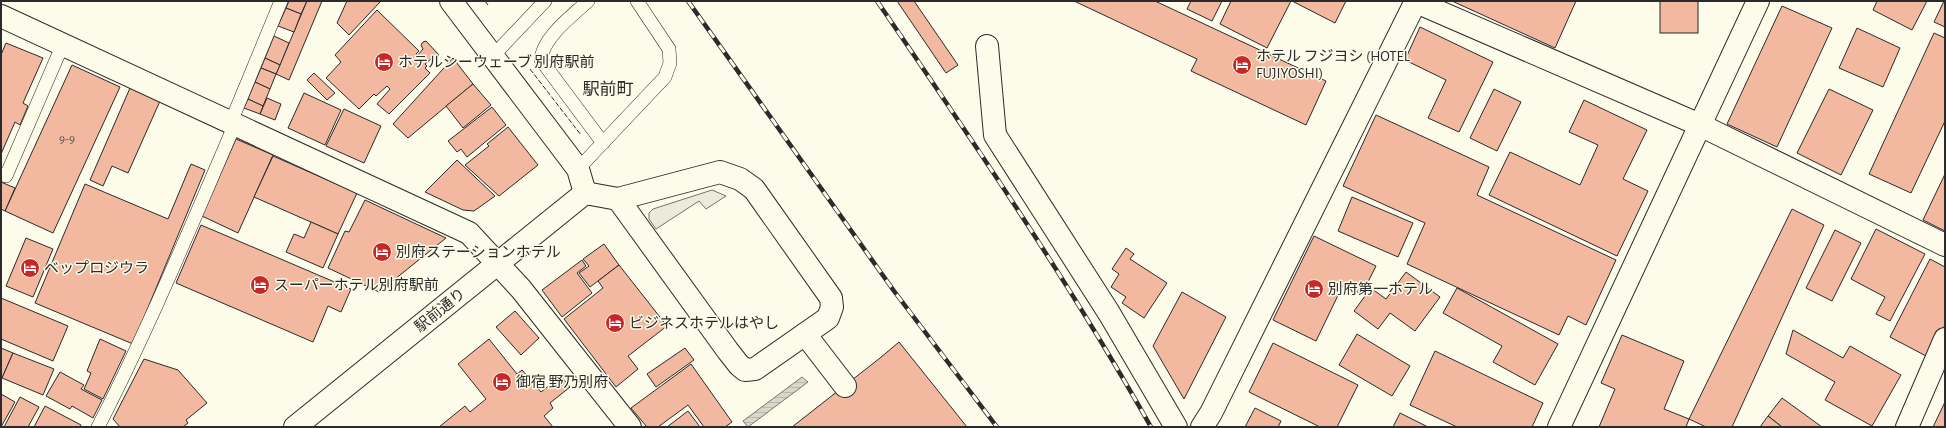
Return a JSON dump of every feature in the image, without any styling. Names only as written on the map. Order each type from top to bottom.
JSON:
[{"type":"street","points":[[451,1],[578,169],[585,193],[618,199],[720,172],[740,179],[754,189],[831,298],[832,307],[828,318],[755,369],[745,370],[728,351],[618,199]]},
{"type":"street","points":[[1202,427],[1214,406],[1415,1],[1700,125],[1945,245]]},
{"type":"street","points":[[1559,427],[1758,1]]},
{"type":"street","points":[[1,16],[468,233],[521,289],[630,427]]},
{"type":"street","points":[[987,46],[995,135],[1109,313],[1176,427]]},
{"type":"street","name":"駅前通り","points":[[295,427],[585,193]]},
{"type":"street","points":[[805,334],[845,386]]},
{"type":"street","points":[[1907,427],[1945,339]]},
{"type":"lane","points":[[98,427],[150,320],[233,123],[282,1]]},
{"type":"lane","points":[[492,57],[545,1]]},
{"type":"lane","points":[[588,1],[547,41],[541,52],[541,60],[603,143]]},
{"type":"lane","points":[[578,169],[666,77],[670,63],[669,49],[637,1]]},
{"type":"lane","points":[[1,174],[6,176],[64,44]]},
{"type":"shaded area","points":[[712,190],[726,196],[706,209],[699,201],[656,229],[649,219],[649,213],[653,209]]},
{"type":"shaded area","points":[[802,377],[808,382],[748,427],[743,421]]},
{"type":"building","points":[[289,1],[307,1],[301,14],[286,8]]},
{"type":"building","points":[[307,1],[322,1],[289,80],[276,74]]},
{"type":"building","points":[[347,1],[381,1],[349,35],[337,23]]},
{"type":"building","points":[[897,1],[914,1],[958,65],[946,73]]},
{"type":"building","name":"ホテル フジヨシ (HOTEL FUJIYOSHI)","points":[[1074,1],[1155,1],[1326,81],[1306,125],[1191,71],[1197,59]]},
{"type":"building","points":[[1191,1],[1222,1],[1212,21],[1187,9]]},
{"type":"building","points":[[1231,1],[1291,1],[1267,48],[1220,24]]},
{"type":"building","points":[[1292,1],[1346,1],[1335,23]]},
{"type":"building","points":[[1452,1],[1576,1],[1555,48]]},
{"type":"building","points":[[1660,1],[1698,1],[1698,33],[1660,33]]},
{"type":"building","points":[[1877,1],[1927,1],[1912,30],[1873,10]]},
{"type":"building","points":[[1945,1],[1945,27],[1934,22]]},
{"type":"building","points":[[1782,6],[1832,28],[1777,147],[1727,124]]},
{"type":"building","points":[[286,8],[301,14],[294,32],[278,26]]},
{"type":"building","name":"ホテルシーウェーブ 別府駅前","points":[[377,10],[419,51],[416,54],[417,56],[423,49],[421,45],[426,41],[439,55],[435,59],[432,58],[425,64],[427,66],[425,68],[430,73],[389,114],[377,104],[390,89],[387,86],[376,96],[374,94],[359,109],[326,78],[341,62],[335,55]]},
{"type":"building","points":[[1420,27],[1493,62],[1459,132],[1428,118],[1446,80],[1405,60]]},
{"type":"building","points":[[1857,28],[1900,48],[1883,87],[1839,68]]},
{"type":"building","points":[[1934,33],[1945,38],[1945,121],[1911,193],[1869,174]]},
{"type":"building","points":[[274,36],[289,43],[280,65],[265,58]]},
{"type":"building","points":[[6,43],[43,58],[23,103],[28,106],[20,125],[15,122],[1,154],[1,55]]},
{"type":"building","points":[[265,58],[280,65],[276,74],[261,68]]},
{"type":"building","points":[[453,58],[473,84],[408,138],[393,124]]},
{"type":"building","points":[[72,65],[120,87],[53,233],[5,211]]},
{"type":"building","points":[[261,68],[276,74],[270,89],[255,82]]},
{"type":"building","points":[[314,73],[335,93],[327,100],[307,80]]},
{"type":"building","points":[[255,82],[270,89],[263,106],[248,99]]},
{"type":"building","points":[[473,84],[491,105],[463,128],[446,106]]},
{"type":"building","points":[[130,88],[160,101],[128,173],[112,166],[103,186],[90,180]]},
{"type":"building","points":[[1494,89],[1521,102],[1497,151],[1470,138]]},
{"type":"building","points":[[1829,89],[1873,110],[1841,175],[1797,153]]},
{"type":"building","points":[[304,93],[341,110],[325,145],[288,128]]},
{"type":"building","points":[[267,98],[281,104],[275,120],[260,114]]},
{"type":"building","points":[[248,99],[263,106],[260,114],[244,108]]},
{"type":"building","points":[[1584,100],[1647,130],[1623,179],[1648,191],[1617,256],[1489,195],[1510,152],[1580,185],[1598,145],[1569,132]]},
{"type":"building","points":[[492,107],[506,125],[467,157],[461,149],[457,152],[448,141]]},
{"type":"building","points":[[344,109],[381,126],[364,163],[326,146]]},
{"type":"building","points":[[1376,115],[1489,167],[1477,195],[1616,260],[1586,325],[1568,316],[1559,335],[1407,264],[1425,223],[1343,186]]},
{"type":"building","points":[[508,127],[538,165],[499,196],[465,165],[489,146],[487,144]]},
{"type":"building","points":[[236,139],[273,155],[238,233],[202,216]]},
{"type":"building","points":[[273,156],[357,193],[338,234],[254,197]]},
{"type":"building","points":[[457,160],[495,196],[474,211],[463,210],[425,192]]},
{"type":"building","points":[[191,164],[205,170],[133,344],[35,303],[85,184],[168,219]]},
{"type":"building","points":[[1945,174],[1945,231],[1923,220]]},
{"type":"building","points":[[1,182],[15,188],[5,211],[1,209]]},
{"type":"building","points":[[1352,197],[1413,223],[1398,257],[1338,231]]},
{"type":"building","name":"別府ステーションホテル","points":[[365,200],[446,238],[379,292],[328,268],[345,231],[349,232]]},
{"type":"building","points":[[1792,209],[1824,225],[1732,427],[1706,427],[1689,419]]},
{"type":"building","points":[[311,222],[338,234],[323,268],[286,252],[294,234],[304,238]]},
{"type":"building","name":"スーパーホテル別府駅前","points":[[201,225],[351,289],[341,312],[328,306],[313,342],[176,283]]},
{"type":"building","points":[[1876,229],[1925,254],[1890,321],[1876,314],[1885,297],[1851,279]]},
{"type":"building","points":[[1835,230],[1861,243],[1832,301],[1806,288]]},
{"type":"building","name":"別府第一ホテル","points":[[1314,236],[1376,266],[1362,294],[1343,285],[1316,341],[1273,320]]},
{"type":"building","name":"ベップロジウラ","points":[[26,238],[53,249],[33,297],[6,286]]},
{"type":"building","points":[[604,244],[619,265],[590,287],[579,273],[589,266],[583,259]]},
{"type":"building","points":[[1126,248],[1134,254],[1130,259],[1167,283],[1144,318],[1122,303],[1126,297],[1111,287],[1119,274],[1112,269]]},
{"type":"building","points":[[1930,259],[1945,267],[1945,325],[1928,357],[1890,337]]},
{"type":"building","points":[[582,260],[586,266],[577,273],[592,293],[562,317],[542,290]]},
{"type":"building","name":"ビジネスホテルはやし","points":[[619,265],[667,326],[628,356],[638,369],[616,387],[564,319],[603,288],[598,281]]},
{"type":"building","points":[[1406,272],[1440,297],[1415,331],[1390,313],[1378,329],[1354,311],[1371,288],[1386,299]]},
{"type":"building","points":[[1457,288],[1558,344],[1535,385],[1493,362],[1502,346],[1443,313]]},
{"type":"building","points":[[1182,292],[1226,317],[1184,399],[1153,346]]},
{"type":"building","points":[[1,298],[68,326],[53,361],[1,339]]},
{"type":"building","points":[[515,311],[539,338],[521,355],[496,327]]},
{"type":"building","points":[[1793,330],[1843,358],[1850,346],[1901,375],[1872,426],[1825,400],[1835,382],[1786,354]]},
{"type":"building","points":[[1357,334],[1410,366],[1392,396],[1339,365]]},
{"type":"building","points":[[1622,335],[1684,361],[1664,409],[1689,419],[1686,427],[1599,427],[1615,389],[1601,383]]},
{"type":"building","points":[[100,339],[126,351],[103,399],[84,389],[91,373],[87,371]]},
{"type":"building","name":"御宿 野乃別府","points":[[489,339],[517,374],[522,370],[541,392],[561,376],[570,387],[550,403],[553,408],[544,416],[553,427],[439,427],[465,406],[470,412],[486,399],[458,364]]},
{"type":"building","points":[[899,342],[967,427],[792,427],[880,358]]},
{"type":"building","points":[[1273,343],[1358,385],[1337,427],[1320,427],[1249,392]]},
{"type":"building","points":[[1,348],[13,353],[2,378],[1,378]]},
{"type":"building","points":[[685,348],[694,360],[656,387],[647,374]]},
{"type":"building","points":[[1435,351],[1543,403],[1532,427],[1457,427],[1410,405]]},
{"type":"building","points":[[13,353],[54,369],[43,395],[2,378]]},
{"type":"building","points":[[144,359],[178,370],[207,403],[186,420],[188,423],[183,427],[120,427],[113,419]]},
{"type":"building","points":[[691,364],[732,422],[725,427],[704,427],[688,405],[658,427],[647,427],[631,408]]},
{"type":"building","points":[[60,372],[84,385],[81,389],[102,400],[93,418],[72,406],[70,409],[46,396]]},
{"type":"building","points":[[1,394],[15,402],[1,427]]},
{"type":"building","points":[[20,397],[39,407],[28,427],[4,427]]},
{"type":"building","points":[[1782,398],[1822,427],[1782,427],[1768,416]]},
{"type":"building","points":[[1945,402],[1945,427],[1933,427]]},
{"type":"building","points":[[45,406],[81,425],[80,427],[34,427]]},
{"type":"building","points":[[1255,408],[1281,421],[1278,427],[1245,427]]},
{"type":"building","points":[[688,411],[700,427],[667,427]]},
{"type":"building","points":[[1400,413],[1428,427],[1393,427]]},
{"type":"building","points":[[1768,416],[1782,427],[1760,427]]},
{"type":"railway","points":[[688,1],[894,291],[997,427]]},
{"type":"railway","points":[[877,1],[984,158],[1053,264],[1087,318],[1151,427]]},
{"type":"fence","points":[[485,1],[488,5]]},
{"type":"fence","points":[[530,69],[581,135]]},
{"type":"place","name":"ホテルシーウェーブ 別府駅前","points":[[384,62]]},
{"type":"place","name":"ホテル フジヨシ (HOTEL FUJIYOSHI)","points":[[1242,65]]},
{"type":"place","name":"別府ステーションホテル","points":[[382,252]]},
{"type":"place","name":"ベップロジウラ","points":[[30,268]]},
{"type":"place","name":"スーパーホテル別府駅前","points":[[260,285]]},
{"type":"place","name":"別府第一ホテル","points":[[1314,289]]},
{"type":"place","name":"ビジネスホテルはやし","points":[[615,323]]},
{"type":"place","name":"御宿 野乃別府","points":[[502,382]]},
{"type":"district","name":"駅前町","points":[[608,89]]}]
